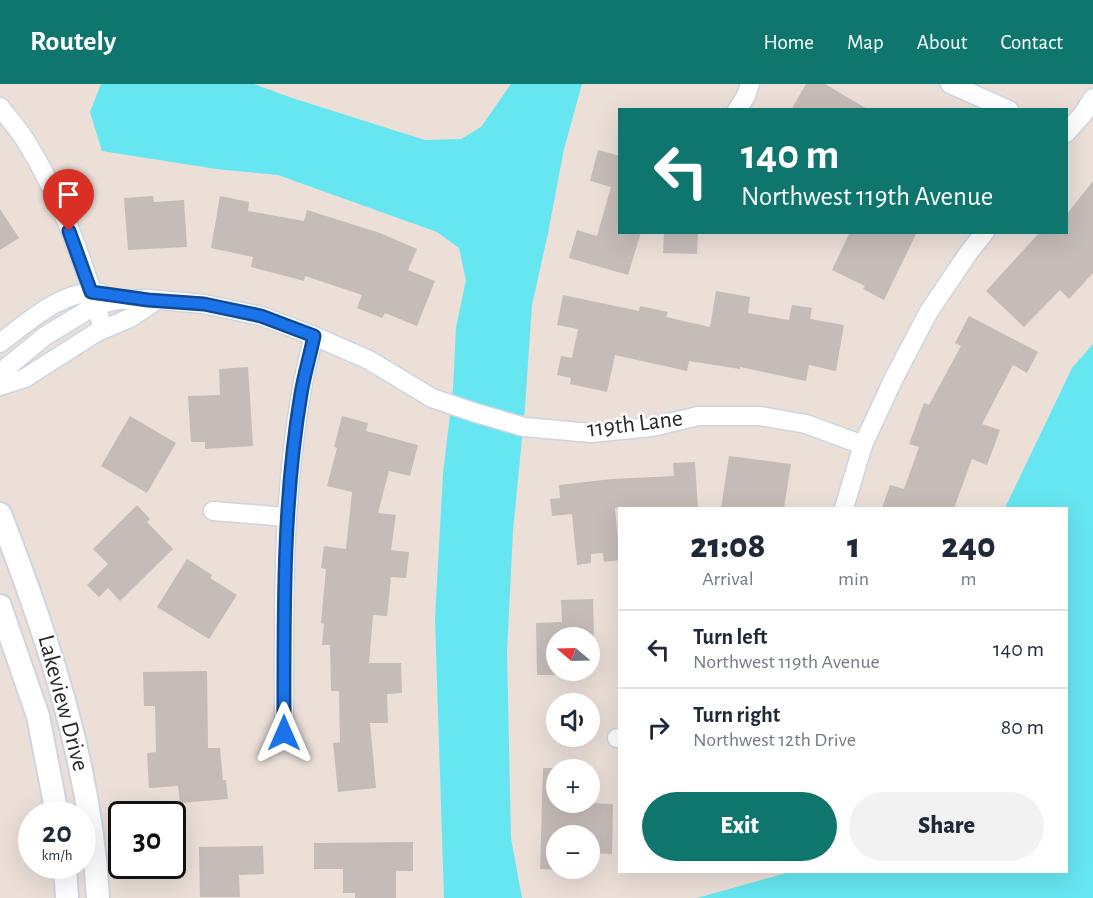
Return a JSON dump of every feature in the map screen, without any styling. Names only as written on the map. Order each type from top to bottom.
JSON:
[{"type":"street","points":[[738,108],[750,84]]},
{"type":"street","points":[[950,84],[1004,108]]},
{"type":"street","points":[[1068,131],[1093,98]]},
{"type":"street","points":[[0,107],[30,147],[54,195],[94,299],[103,329]]},
{"type":"street","points":[[844,507],[863,445],[928,313],[983,234]]},
{"type":"street","points":[[0,343],[52,304],[94,299]]},
{"type":"street","points":[[0,373],[94,299]]},
{"type":"street","name":"119th Lane","points":[[94,299],[204,304],[261,316],[369,360],[432,398],[524,427],[591,434],[652,427],[698,416],[760,416],[806,424],[863,445]]},
{"type":"street","points":[[0,386],[25,378],[103,329],[130,318],[152,300]]},
{"type":"street","points":[[284,733],[287,517],[301,394],[314,336]]},
{"type":"street","points":[[213,511],[287,517]]},
{"type":"street","name":"Lakeview Drive","points":[[0,514],[52,656],[76,740],[88,801],[98,898]]},
{"type":"street","name":"Lakeview Drive","points":[[0,606],[38,716],[54,801]]},
{"type":"street","points":[[66,879],[67,898]]},
{"type":"water","points":[[101,84],[254,84],[425,140],[461,139],[481,127],[511,84],[582,84],[564,149],[532,305],[513,531],[507,652],[511,838],[522,898],[444,898],[435,619],[443,474],[453,389],[456,328],[466,280],[459,248],[437,232],[278,175],[216,169],[102,151],[90,112]]},
{"type":"water","points":[[1093,344],[1093,898],[697,898],[786,873],[1068,873],[1068,507],[1005,507],[1072,368]]},
{"type":"building","points":[[806,84],[825,84],[866,108],[792,108]]},
{"type":"building","points":[[598,150],[618,155],[618,234],[640,234],[628,275],[569,258],[577,230],[597,236],[611,187],[590,181]]},
{"type":"building","points":[[1093,181],[1093,273],[1069,299],[1060,290],[1024,327],[986,291],[1038,234],[1068,234],[1068,212]]},
{"type":"building","points":[[153,196],[154,202],[184,200],[187,247],[128,250],[124,198]]},
{"type":"building","points":[[220,196],[249,202],[248,211],[304,221],[307,210],[380,233],[417,249],[408,270],[435,281],[417,326],[385,313],[382,318],[357,308],[362,295],[305,276],[304,281],[251,267],[253,257],[211,248]]},
{"type":"building","points":[[0,209],[19,238],[0,250]]},
{"type":"building","points":[[664,234],[698,234],[697,254],[663,253]]},
{"type":"building","points":[[849,234],[916,234],[884,300],[863,289],[865,286],[832,270]]},
{"type":"building","points":[[716,291],[750,297],[748,313],[789,320],[792,305],[812,308],[810,319],[844,325],[836,371],[809,365],[806,381],[740,367],[740,369],[689,361],[687,371],[615,355],[607,392],[570,384],[571,378],[557,375],[561,356],[572,358],[578,329],[557,325],[563,295],[639,311],[640,306],[668,312],[666,317],[710,327]]},
{"type":"building","points":[[969,316],[1038,352],[1027,373],[1013,365],[982,424],[1000,430],[987,465],[972,459],[954,507],[882,507],[890,485],[904,489],[919,447],[909,444],[924,403],[929,405],[961,346],[955,343]]},
{"type":"building","points":[[248,367],[253,446],[205,449],[205,442],[191,442],[188,396],[220,395],[219,369]]},
{"type":"building","points":[[130,416],[176,443],[147,493],[101,466]]},
{"type":"building","points":[[342,416],[368,423],[366,431],[418,445],[410,476],[389,471],[378,513],[396,515],[391,550],[409,552],[406,578],[391,577],[387,616],[373,615],[369,663],[401,663],[402,693],[387,694],[388,723],[370,723],[376,788],[338,792],[333,743],[340,742],[339,691],[331,691],[330,645],[322,645],[324,624],[321,623],[326,569],[321,568],[324,546],[346,549],[352,492],[327,486],[337,448],[334,447]]},
{"type":"building","points":[[729,456],[791,464],[784,507],[721,507]]},
{"type":"building","points":[[695,462],[698,507],[615,508],[618,560],[604,562],[603,553],[591,554],[591,563],[577,565],[572,514],[552,516],[550,499],[560,498],[559,485],[612,479],[674,476],[673,463]]},
{"type":"building","points":[[137,505],[150,519],[147,522],[173,549],[120,601],[108,588],[99,597],[87,585],[108,564],[93,549]]},
{"type":"building","points":[[187,559],[212,575],[210,578],[237,595],[209,639],[157,607]]},
{"type":"building","points":[[593,599],[594,627],[546,627],[546,675],[537,675],[536,623],[562,622],[561,600]]},
{"type":"building","points":[[207,671],[208,748],[220,748],[223,780],[226,780],[228,799],[186,802],[180,801],[178,786],[149,788],[147,753],[156,752],[155,706],[144,706],[143,672]]},
{"type":"building","points":[[543,768],[546,768],[546,813],[600,813],[600,804],[613,804],[612,854],[600,853],[600,825],[546,825],[546,869],[540,869]]},
{"type":"building","points":[[413,842],[413,871],[396,871],[396,898],[355,898],[355,893],[343,893],[343,869],[314,869],[314,843]]},
{"type":"building","points":[[263,846],[264,874],[239,875],[240,897],[200,897],[199,847]]},
{"type":"route","points":[[69,231],[91,292],[148,300],[204,304],[261,316],[314,336],[301,394],[287,517],[284,733]]}]
